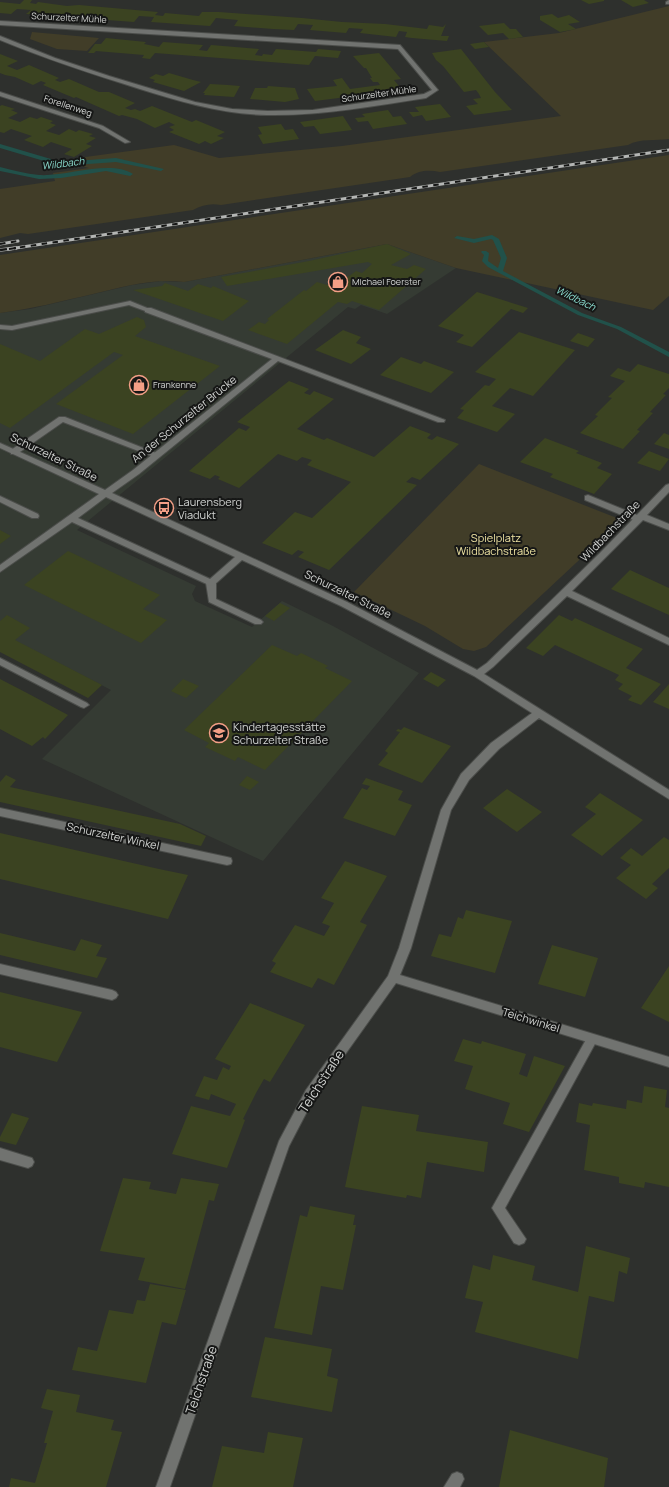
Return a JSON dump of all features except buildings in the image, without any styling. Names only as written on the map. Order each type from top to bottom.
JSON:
[{"type":"street","name":"Schurzelter Mühle","points":[[0,23],[400,47],[435,90],[426,96],[305,112],[268,113],[222,110],[194,104],[80,69],[0,38]]},
{"type":"street","name":"Forellenweg","points":[[0,94],[101,127],[127,142]]},
{"type":"street","points":[[0,327],[12,328],[130,303],[441,420]]},
{"type":"street","name":"An der Schurzelter Brücke","points":[[104,494],[157,455],[277,358]]},
{"type":"street","points":[[14,452],[62,419],[157,455]]},
{"type":"street","name":"Schurzelter Straße","points":[[0,445],[344,604],[477,674],[669,795]]},
{"type":"street","name":"Wildbachstraße","points":[[477,674],[490,665],[567,592],[641,517],[669,486]]},
{"type":"street","points":[[0,569],[104,494]]},
{"type":"street","points":[[588,498],[669,527]]},
{"type":"street","points":[[0,499],[35,516]]},
{"type":"street","points":[[71,518],[211,583]]},
{"type":"street","points":[[211,583],[242,556]]},
{"type":"street","points":[[211,583],[212,600],[258,622]]},
{"type":"street","points":[[567,592],[669,642]]},
{"type":"street","points":[[0,661],[84,705]]},
{"type":"street","name":"Teichstraße","points":[[163,1487],[283,1145],[310,1094],[393,978],[406,948],[446,810],[466,777],[495,746],[539,713]]},
{"type":"street","name":"Schurzelter Winkel","points":[[0,812],[227,861]]},
{"type":"street","points":[[0,969],[112,995]]},
{"type":"street","name":"Teichwinkel","points":[[393,978],[666,1061]]},
{"type":"street","points":[[519,1239],[498,1208],[592,1039]]},
{"type":"street","points":[[0,1154],[28,1162]]},
{"type":"shaded area","points":[[387,244],[456,268],[387,314],[361,305],[355,309],[348,307],[77,530],[196,586],[192,594],[195,601],[252,627],[282,601],[333,626],[419,673],[263,861],[42,759],[111,690],[0,633],[0,313],[30,309],[132,285],[161,281],[184,282]]},
{"type":"green space","points":[[669,6],[669,139],[638,141],[628,145],[440,172],[424,171],[410,177],[221,205],[207,205],[193,210],[28,234],[20,233],[0,238],[0,189],[55,181],[53,173],[89,168],[65,162],[80,159],[78,158],[174,145],[219,158],[342,146],[561,116],[484,42],[559,33]]},
{"type":"green space","points":[[32,32],[99,38],[87,51],[57,49],[30,39]]},
{"type":"green space","points":[[669,155],[669,296],[653,310],[456,268],[387,244],[184,282],[149,282],[35,307],[0,313],[0,255]]},
{"type":"green space","name":"Spielplatz Wildbachstraße","points":[[479,464],[622,520],[486,647],[474,651],[463,649],[425,626],[354,592]]},
{"type":"waterway","points":[[0,146],[61,164],[116,160],[161,169]]},
{"type":"waterway","name":"Wildbach","points":[[0,169],[39,177],[61,176],[106,169],[130,174]]},
{"type":"waterway","points":[[457,238],[474,241],[492,237],[496,239],[504,258],[500,271]]},
{"type":"waterway","name":"Wildbach","points":[[484,252],[487,254],[485,261],[490,266],[580,314],[619,328],[669,355]]},
{"type":"railway","points":[[14,248],[669,150]]},
{"type":"railway","points":[[0,244],[18,241]]},
{"type":"railway","points":[[0,250],[14,248]]},
{"type":"railway","points":[[9,249],[14,248]]},
{"type":"place","name":"Michael Foerster","points":[[338,282]]},
{"type":"place","name":"Frankenne","points":[[139,385]]},
{"type":"place","name":"Laurensberg Viadukt","points":[[164,508]]},
{"type":"place","name":"Kindertagesstätte Schurzelter Straße","points":[[219,733]]}]
